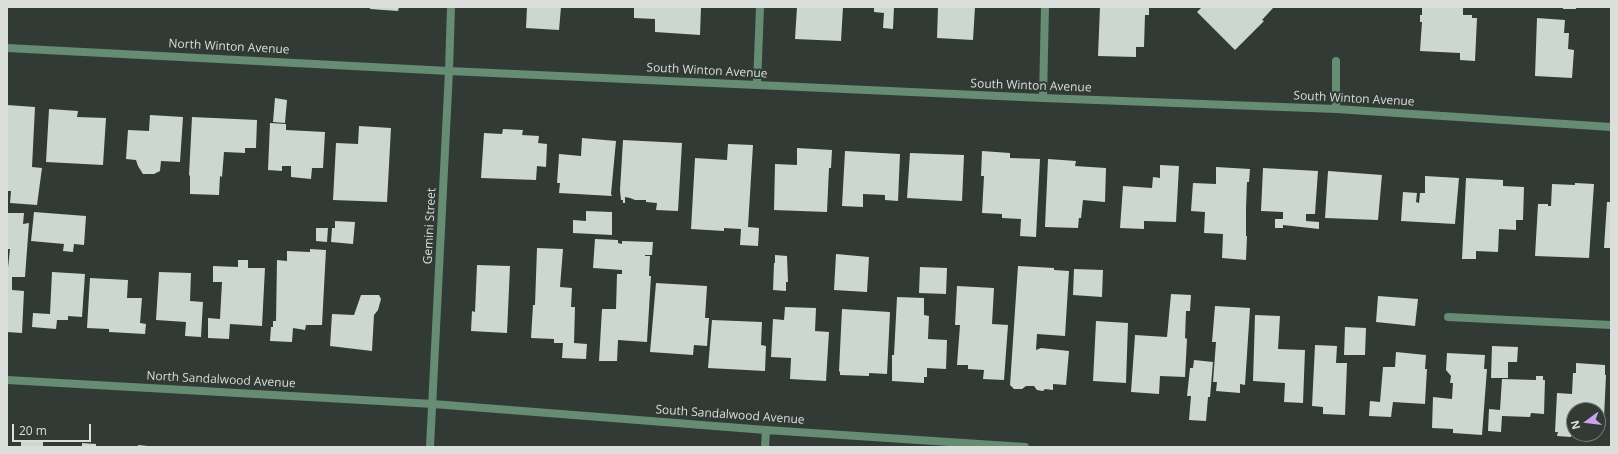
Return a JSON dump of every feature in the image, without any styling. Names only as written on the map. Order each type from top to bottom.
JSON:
[{"type":"street","name":"Gemini Street","points":[[430,447],[451,7]]},
{"type":"street","points":[[757,85],[760,7]]},
{"type":"street","points":[[1042,98],[1045,7]]},
{"type":"street","name":"North Winton Avenue","points":[[7,48],[449,71]]},
{"type":"street","points":[[1336,60],[1336,109]]},
{"type":"street","name":"South Winton Avenue","points":[[449,71],[1042,98],[1336,109],[1611,128]]},
{"type":"street","points":[[1448,317],[1611,325]]},
{"type":"street","name":"North Sandalwood Avenue","points":[[7,380],[433,404]]},
{"type":"street","name":"South Sandalwood Avenue","points":[[433,404],[766,430],[1024,447]]},
{"type":"street","points":[[765,447],[766,430]]},
{"type":"building","points":[[370,7],[399,7],[398,11],[370,9]]},
{"type":"building","points":[[527,7],[561,7],[559,30],[526,28]]},
{"type":"building","points":[[634,7],[701,7],[700,35],[655,32],[655,19],[634,18]]},
{"type":"building","points":[[797,7],[843,7],[841,41],[795,39]]},
{"type":"building","points":[[874,7],[894,7],[893,29],[883,28],[884,13],[874,12]]},
{"type":"building","points":[[938,7],[975,7],[973,40],[937,38]]},
{"type":"building","points":[[1100,7],[1149,7],[1149,15],[1145,15],[1144,47],[1136,47],[1136,57],[1098,56]]},
{"type":"building","points":[[1202,7],[1273,8],[1262,20],[1264,21],[1235,50],[1197,12]]},
{"type":"building","points":[[1422,7],[1463,7],[1463,15],[1472,15],[1472,18],[1477,18],[1475,61],[1460,60],[1460,53],[1420,51],[1422,22],[1420,22],[1420,15],[1422,15]]},
{"type":"building","points":[[1563,7],[1576,7],[1576,9],[1563,9]]},
{"type":"building","points":[[1537,18],[1565,20],[1564,33],[1569,33],[1568,49],[1574,50],[1572,78],[1535,76]]},
{"type":"building","points":[[275,98],[287,100],[285,123],[273,122]]},
{"type":"building","points":[[7,105],[35,107],[32,167],[42,168],[37,205],[10,203],[11,191],[7,191]]},
{"type":"building","points":[[49,109],[78,111],[77,117],[106,118],[103,165],[46,162]]},
{"type":"building","points":[[150,115],[183,117],[180,162],[161,161],[160,171],[154,174],[143,174],[136,160],[126,159],[128,130],[149,131]]},
{"type":"building","points":[[192,117],[257,120],[256,148],[245,148],[245,153],[224,152],[222,177],[220,176],[219,195],[190,194],[189,175]]},
{"type":"building","points":[[270,123],[286,124],[286,130],[325,132],[323,168],[312,168],[311,179],[291,177],[291,166],[282,166],[282,171],[268,170]]},
{"type":"building","points":[[359,126],[391,128],[387,202],[333,200],[336,143],[358,144]]},
{"type":"building","points":[[503,129],[523,130],[522,135],[539,136],[538,143],[547,144],[546,167],[537,166],[536,180],[481,178],[484,133],[502,134]]},
{"type":"building","points":[[582,138],[616,141],[612,196],[559,193],[560,183],[557,183],[559,154],[581,156]]},
{"type":"building","points":[[623,140],[682,143],[678,211],[656,210],[657,203],[646,202],[646,200],[635,200],[625,197],[625,203],[623,203],[623,200],[621,200],[620,190]]},
{"type":"building","points":[[728,144],[753,145],[748,227],[759,228],[758,246],[740,245],[741,229],[724,228],[724,231],[691,229],[695,158],[727,160]]},
{"type":"building","points":[[797,148],[832,150],[831,168],[829,168],[827,212],[774,210],[775,164],[797,165]]},
{"type":"building","points":[[845,151],[900,154],[898,201],[885,200],[885,195],[863,194],[863,207],[842,206]]},
{"type":"building","points":[[982,151],[1010,153],[1010,158],[1040,159],[1036,237],[1020,236],[1021,219],[1002,218],[1002,214],[982,213],[984,176],[981,176]]},
{"type":"building","points":[[910,153],[964,155],[962,201],[907,198]]},
{"type":"building","points":[[1048,159],[1076,161],[1075,166],[1106,168],[1105,202],[1083,200],[1078,228],[1045,227]]},
{"type":"building","points":[[1160,165],[1179,166],[1176,222],[1144,221],[1144,229],[1120,228],[1123,186],[1152,188],[1153,177],[1160,178]]},
{"type":"building","points":[[1216,167],[1250,169],[1249,182],[1247,182],[1246,260],[1222,258],[1223,234],[1204,233],[1205,212],[1191,211],[1193,183],[1216,184]]},
{"type":"building","points":[[1263,168],[1318,171],[1315,214],[1306,214],[1306,221],[1319,222],[1319,229],[1283,225],[1283,228],[1275,228],[1275,219],[1283,219],[1283,212],[1261,211]]},
{"type":"building","points":[[1328,171],[1382,175],[1378,220],[1325,218]]},
{"type":"building","points":[[1425,176],[1459,178],[1455,224],[1401,221],[1403,192],[1417,193],[1416,202],[1419,203],[1420,193],[1425,193]]},
{"type":"building","points":[[1466,178],[1503,180],[1503,186],[1524,187],[1523,220],[1516,220],[1516,230],[1499,229],[1498,252],[1476,251],[1476,259],[1462,259]]},
{"type":"building","points":[[1575,183],[1594,184],[1589,258],[1535,256],[1538,204],[1548,204],[1548,206],[1551,206],[1552,184],[1575,185]]},
{"type":"building","points":[[1607,202],[1611,202],[1611,248],[1604,248]]},
{"type":"building","points":[[586,211],[612,212],[612,235],[573,233],[573,220],[586,221]]},
{"type":"building","points":[[34,212],[86,216],[84,245],[74,244],[73,252],[63,251],[64,244],[31,241]]},
{"type":"building","points":[[7,213],[24,213],[23,224],[29,223],[25,277],[12,277],[12,290],[24,291],[22,333],[7,332],[7,277],[10,249],[7,249]]},
{"type":"building","points":[[335,221],[355,222],[353,244],[331,242],[332,228],[335,228]]},
{"type":"building","points":[[316,228],[328,228],[327,242],[316,241]]},
{"type":"building","points":[[595,239],[618,240],[618,243],[622,244],[622,241],[653,242],[652,255],[645,255],[650,256],[649,276],[651,276],[647,342],[618,340],[617,361],[599,361],[602,309],[616,309],[617,274],[622,274],[622,270],[593,268]]},
{"type":"building","points":[[537,248],[563,249],[560,287],[572,288],[571,307],[575,307],[574,343],[587,344],[586,359],[562,358],[563,343],[554,343],[554,339],[531,338],[533,305],[535,305]]},
{"type":"building","points":[[310,249],[326,250],[322,325],[306,325],[305,330],[293,328],[292,342],[270,341],[271,327],[273,327],[273,321],[276,321],[277,260],[287,261],[287,251],[310,252]]},
{"type":"building","points":[[836,254],[869,257],[867,292],[834,290]]},
{"type":"building","points":[[775,255],[787,256],[788,282],[786,282],[786,291],[773,290]]},
{"type":"building","points":[[238,260],[248,260],[248,268],[265,268],[262,326],[230,324],[229,339],[208,338],[208,318],[220,319],[222,282],[213,282],[213,266],[238,267]]},
{"type":"building","points":[[477,265],[510,266],[507,333],[471,331],[472,311],[475,312]]},
{"type":"building","points":[[1018,266],[1054,268],[1054,270],[1069,271],[1065,336],[1037,334],[1036,350],[1041,348],[1069,351],[1066,385],[1053,384],[1053,390],[1037,390],[1034,386],[1014,389],[1010,385]]},
{"type":"building","points":[[920,267],[947,268],[946,294],[919,293]]},
{"type":"building","points":[[1074,269],[1103,270],[1102,297],[1073,295]]},
{"type":"building","points":[[52,272],[85,274],[82,317],[68,316],[68,320],[57,320],[56,329],[32,327],[33,313],[50,314]]},
{"type":"building","points":[[159,272],[191,273],[190,301],[203,302],[201,337],[185,336],[186,322],[156,320]]},
{"type":"building","points":[[90,278],[128,280],[127,298],[142,298],[140,323],[146,324],[145,334],[109,332],[109,329],[87,328]]},
{"type":"building","points":[[656,283],[707,286],[705,318],[709,318],[707,346],[694,345],[693,355],[650,352]]},
{"type":"building","points":[[957,286],[994,288],[992,324],[1008,325],[1004,380],[983,379],[984,370],[968,369],[968,365],[957,365],[960,325],[955,325]]},
{"type":"building","points":[[1171,294],[1191,295],[1190,311],[1186,311],[1185,338],[1187,339],[1185,377],[1160,376],[1159,394],[1131,392],[1135,335],[1167,337]]},
{"type":"building","points":[[361,295],[379,295],[381,299],[378,310],[374,315],[372,351],[330,346],[332,314],[354,315]]},
{"type":"building","points":[[1378,296],[1418,299],[1415,326],[1376,322]]},
{"type":"building","points":[[897,297],[924,298],[924,315],[929,316],[928,339],[947,340],[946,369],[927,368],[927,377],[924,377],[924,383],[892,381],[892,355],[894,355]]},
{"type":"building","points":[[1215,306],[1250,308],[1245,385],[1240,384],[1240,393],[1216,391],[1217,382],[1213,382],[1216,342],[1212,342]]},
{"type":"building","points":[[785,307],[816,308],[815,331],[829,332],[826,381],[790,379],[791,358],[771,357],[773,319],[784,320]]},
{"type":"building","points":[[842,309],[890,312],[887,374],[869,373],[869,376],[840,375]]},
{"type":"building","points":[[1255,315],[1280,316],[1278,349],[1305,350],[1303,403],[1284,402],[1285,383],[1253,381]]},
{"type":"building","points":[[712,320],[762,322],[761,345],[766,346],[765,371],[708,368]]},
{"type":"building","points":[[1096,321],[1128,323],[1126,383],[1093,381]]},
{"type":"building","points":[[1345,327],[1366,328],[1365,355],[1344,355]]},
{"type":"building","points":[[1315,345],[1337,346],[1336,363],[1347,363],[1345,415],[1323,414],[1323,407],[1312,406]]},
{"type":"building","points":[[1492,346],[1518,347],[1517,362],[1508,362],[1508,378],[1491,378]]},
{"type":"building","points":[[1396,352],[1426,355],[1425,369],[1427,369],[1425,404],[1393,402],[1391,417],[1369,416],[1370,401],[1380,402],[1383,367],[1395,367]]},
{"type":"building","points":[[1447,353],[1485,355],[1484,369],[1487,369],[1482,435],[1453,433],[1453,429],[1432,428],[1433,397],[1452,399],[1453,383],[1450,383],[1451,376],[1446,370]]},
{"type":"building","points":[[1194,360],[1213,362],[1206,421],[1189,420],[1191,396],[1187,396],[1190,368],[1193,368]]},
{"type":"building","points":[[1576,363],[1605,365],[1605,402],[1566,402],[1566,437],[1557,436],[1558,432],[1555,432],[1557,393],[1572,394],[1573,373],[1576,373]]},
{"type":"building","points":[[1536,376],[1543,376],[1543,380],[1545,380],[1544,414],[1531,413],[1530,417],[1502,416],[1501,432],[1488,431],[1489,409],[1500,410],[1502,379],[1536,380]]},
{"type":"building","points":[[21,440],[43,441],[43,447],[21,447]]},
{"type":"building","points":[[82,443],[96,444],[96,447],[82,447]]},
{"type":"building","points":[[138,445],[148,446],[148,447],[138,447]]}]
